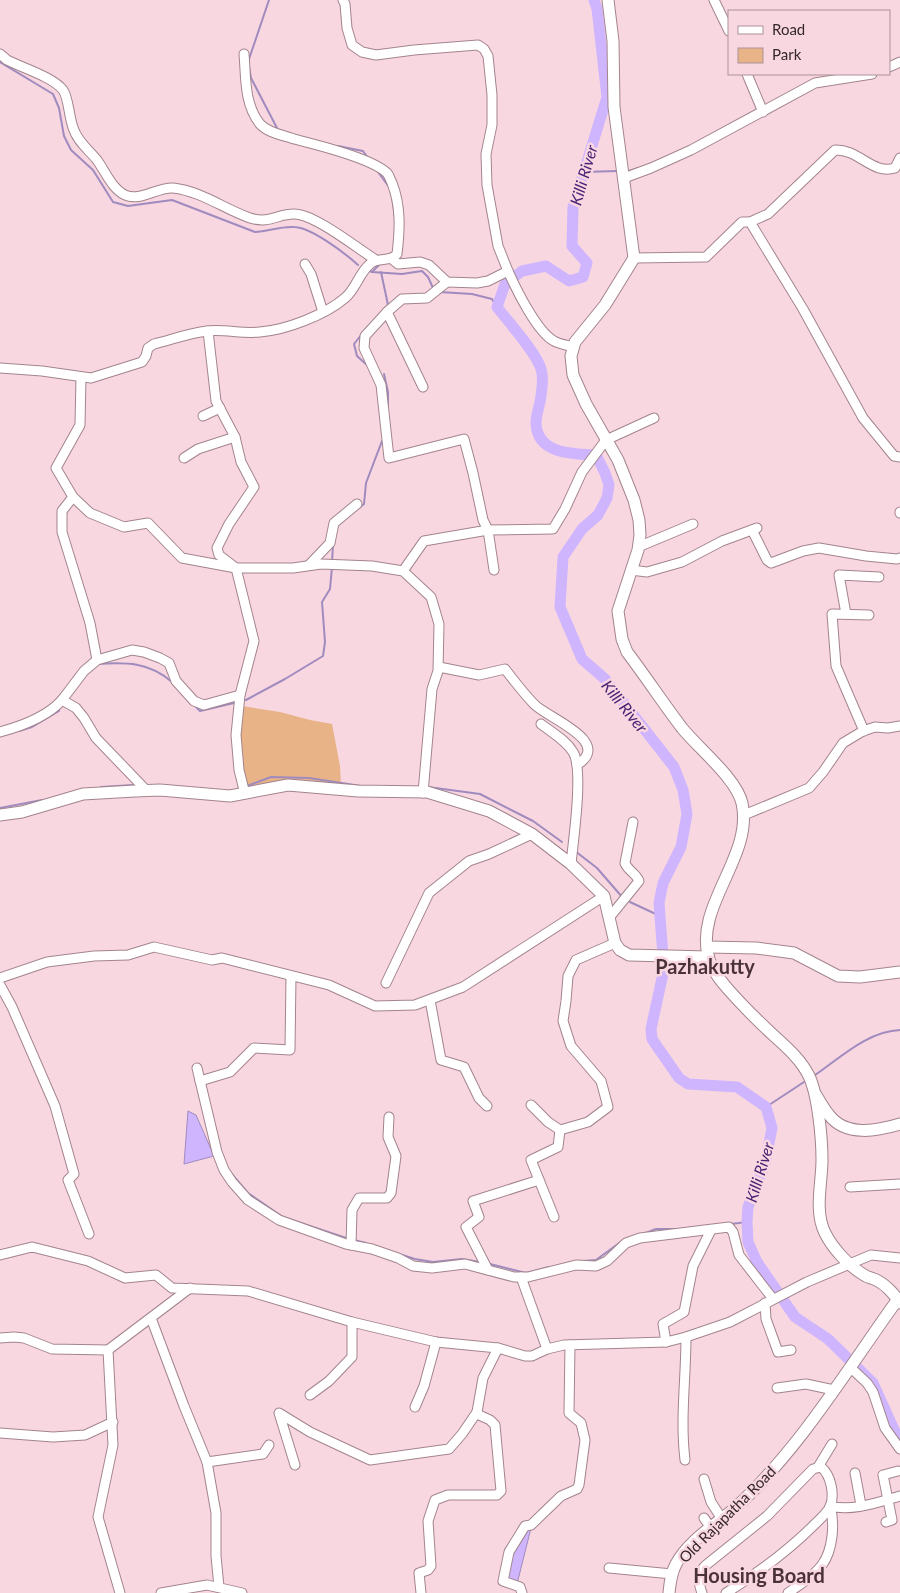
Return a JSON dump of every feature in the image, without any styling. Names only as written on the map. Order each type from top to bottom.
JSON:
[{"type":"main road","points":[[608,0],[613,40],[614,107],[634,258],[605,305],[575,342],[571,356],[573,375],[586,404],[618,460],[634,500],[639,520],[640,535],[638,547],[618,611],[622,639],[627,652],[683,729],[734,786],[741,801],[744,815],[740,843],[712,914],[708,930],[707,952],[711,966],[738,1001],[792,1051],[802,1064],[814,1091],[829,1116],[842,1126],[859,1131],[882,1129],[900,1124]]},
{"type":"main road","points":[[0,815],[22,812],[83,794],[146,790],[230,796],[288,785],[358,791],[423,792],[444,796],[489,811],[532,834],[571,864],[604,896],[615,943],[620,950],[629,955],[672,957],[756,948],[794,954],[838,976],[860,977],[900,972]]},
{"type":"main road","points":[[814,1091],[822,1160],[820,1196],[821,1219],[824,1232],[840,1254],[864,1275],[879,1281],[899,1301]]},
{"type":"main road","name":"Old Rajapatha Road","points":[[669,1593],[672,1574],[681,1555],[758,1487],[806,1429],[899,1301]]},
{"type":"street","points":[[343,0],[347,28],[352,45],[362,52],[376,55],[478,45],[484,49],[488,56],[492,95],[492,125],[486,154],[487,185],[498,246],[508,272],[521,297],[543,332],[553,341],[573,347]]},
{"type":"street","points":[[714,0],[728,29]]},
{"type":"street","points":[[0,54],[7,60],[56,83],[65,92],[74,133],[85,148],[96,158],[110,181],[126,196],[139,196],[171,188],[198,194],[250,218],[268,221],[294,214],[304,216],[342,236],[376,260]]},
{"type":"street","points":[[0,368],[42,370],[91,378],[142,362],[148,348],[154,344],[208,331],[260,332],[306,320],[338,303],[351,293],[369,264],[376,260],[392,259],[397,254],[400,230],[398,198],[388,174],[376,165],[329,148],[272,132],[261,126],[255,117],[247,95],[244,54]]},
{"type":"street","points":[[747,75],[763,112]]},
{"type":"street","points":[[624,178],[691,150],[815,83],[866,75]]},
{"type":"street","points":[[634,258],[706,257],[742,222],[750,222],[768,214],[835,150],[845,150],[869,164],[887,171],[894,168],[900,158]]},
{"type":"street","points":[[750,222],[803,309],[864,418],[894,456],[900,456]]},
{"type":"street","points":[[392,259],[398,264],[420,262],[429,265],[447,282]]},
{"type":"street","points":[[305,264],[323,312]]},
{"type":"street","points":[[494,570],[488,530],[483,520],[464,439],[389,458],[380,385],[364,348],[365,336],[402,299],[427,298],[447,282],[477,283],[488,281],[508,272]]},
{"type":"street","points":[[387,312],[423,387]]},
{"type":"street","points":[[208,331],[216,401],[235,437],[241,462],[254,487],[217,548],[220,555],[236,568],[254,641],[240,696],[236,735],[239,770],[245,794]]},
{"type":"street","points":[[80,377],[80,424],[56,468],[72,497],[90,513],[124,527],[148,523],[182,558],[236,568],[293,568],[321,564],[372,566],[403,571],[431,598],[439,624],[439,667],[432,689],[423,792]]},
{"type":"street","points":[[203,416],[220,408]]},
{"type":"street","points":[[403,571],[424,541],[488,530],[553,529],[582,472],[606,440],[654,418]]},
{"type":"street","points":[[184,458],[198,449],[235,437]]},
{"type":"street","points":[[72,497],[62,511],[62,532],[90,623],[97,660]]},
{"type":"street","points":[[309,566],[330,543],[334,523],[357,504]]},
{"type":"street","points":[[638,547],[693,524]]},
{"type":"street","points":[[631,570],[647,572],[694,556],[722,541],[754,528],[770,563],[803,551],[819,548],[866,556],[900,558]]},
{"type":"street","points":[[846,614],[839,574],[879,577]]},
{"type":"street","points":[[864,730],[836,666],[832,614],[869,615]]},
{"type":"street","points":[[0,732],[20,726],[56,706],[84,671],[97,660],[132,650],[144,652],[170,664],[176,682],[194,702],[204,705],[240,696]]},
{"type":"street","points":[[439,667],[479,675],[505,669],[522,691],[537,706],[579,733],[589,748],[585,760],[576,765]]},
{"type":"street","points":[[62,700],[76,708],[96,738],[146,790]]},
{"type":"street","points":[[541,724],[568,745],[574,753],[578,787],[571,864]]},
{"type":"street","points":[[744,815],[809,788],[843,744],[864,730],[875,727],[888,728],[900,726]]},
{"type":"street","points":[[609,918],[639,881],[638,877],[625,863],[633,822]]},
{"type":"street","points":[[386,983],[429,893],[468,861],[490,854],[532,834]]},
{"type":"street","points":[[0,978],[47,962],[128,954],[154,947],[212,960],[222,958],[329,985],[375,1006],[415,1005],[463,987],[604,896]]},
{"type":"street","points":[[531,1105],[548,1122],[560,1130],[588,1122],[608,1107],[601,1081],[570,1046],[562,1021],[568,976],[576,960],[615,943]]},
{"type":"street","points":[[200,1081],[230,1072],[254,1048],[290,1050],[291,976]]},
{"type":"street","points":[[0,986],[12,1007],[55,1106],[74,1174],[68,1180],[89,1234]]},
{"type":"street","points":[[430,1000],[441,1060],[464,1067],[479,1098],[487,1106]]},
{"type":"street","points":[[196,1068],[217,1152],[224,1170],[248,1200],[279,1220],[351,1245],[398,1258],[413,1266],[432,1268],[465,1264],[514,1277],[528,1277],[576,1265],[596,1266],[607,1261],[626,1243],[640,1238],[729,1227],[733,1232],[739,1255],[771,1300]]},
{"type":"street","points":[[351,1245],[352,1210],[359,1198],[387,1198],[391,1194],[396,1156],[388,1138],[389,1117]]},
{"type":"street","points":[[554,1217],[531,1160],[558,1148],[560,1130]]},
{"type":"street","points":[[488,1270],[466,1227],[479,1217],[474,1201],[539,1180]]},
{"type":"street","points":[[850,1187],[900,1184]]},
{"type":"street","points":[[666,1342],[663,1324],[684,1312],[693,1266],[712,1230]]},
{"type":"street","points":[[0,1255],[32,1247],[88,1261],[125,1278],[156,1276],[172,1288],[248,1291],[352,1322],[436,1342],[498,1348],[525,1356],[532,1356],[547,1348],[570,1345],[666,1342],[686,1337],[730,1322],[807,1282],[871,1255],[900,1258]]},
{"type":"street","points":[[521,1277],[547,1348]]},
{"type":"street","points":[[0,1338],[24,1338],[52,1349],[108,1350],[191,1288]]},
{"type":"street","points":[[771,1300],[766,1319],[778,1352],[791,1350]]},
{"type":"street","points":[[151,1318],[207,1462],[216,1513],[216,1556],[219,1587]]},
{"type":"street","points":[[310,1395],[329,1381],[352,1357],[352,1322]]},
{"type":"street","points":[[685,1460],[682,1421],[685,1400],[686,1337]]},
{"type":"street","points":[[415,1407],[424,1386],[436,1342]]},
{"type":"street","points":[[522,1593],[520,1587],[503,1581],[509,1552],[525,1526],[531,1525],[562,1496],[577,1489],[579,1485],[585,1440],[581,1424],[569,1413],[570,1345]]},
{"type":"street","points":[[295,1465],[279,1413],[310,1432],[370,1460],[449,1449],[477,1412],[483,1378],[498,1348]]},
{"type":"street","points":[[108,1350],[113,1445],[98,1517],[120,1593]]},
{"type":"street","points":[[851,1368],[867,1383],[873,1392],[885,1428],[900,1449]]},
{"type":"street","points":[[777,1388],[806,1384],[834,1390]]},
{"type":"street","points":[[422,1593],[419,1573],[428,1570],[431,1566],[428,1521],[435,1500],[448,1494],[497,1495],[501,1491],[495,1425],[490,1420],[478,1415],[477,1412]]},
{"type":"street","points":[[0,1434],[53,1437],[85,1435],[112,1422]]},
{"type":"street","points":[[702,1593],[699,1576],[706,1565],[767,1516],[813,1469],[818,1467],[832,1444]]},
{"type":"street","points":[[207,1462],[262,1454],[269,1445]]},
{"type":"street","points":[[788,1593],[822,1565],[828,1550],[831,1535],[831,1485],[825,1470],[818,1467]]},
{"type":"street","points":[[886,1522],[892,1520],[883,1474],[898,1471]]},
{"type":"street","points":[[855,1473],[860,1505]]},
{"type":"street","points":[[704,1479],[711,1502],[722,1519]]},
{"type":"street","points":[[830,1506],[849,1508],[900,1496]]},
{"type":"street","points":[[726,1593],[770,1566],[804,1535],[830,1506]]},
{"type":"street","points":[[704,1518],[711,1528]]},
{"type":"street","points":[[610,1568],[672,1574]]},
{"type":"street","points":[[161,1593],[207,1585],[242,1593]]},
{"type":"green space","points":[[242,706],[280,712],[332,724],[340,766],[341,786],[247,793],[239,751]]},
{"type":"shaded area","points":[[188,1111],[196,1115],[214,1156],[184,1164]]},
{"type":"shaded area","points":[[526,1527],[531,1528],[517,1584],[507,1580],[510,1554]]},
{"type":"waterway","points":[[248,62],[269,0]]},
{"type":"waterway","name":"Killi River","points":[[594,0],[597,9],[607,97],[573,207],[572,246],[587,263],[583,277],[569,281],[546,266],[522,271],[505,284],[497,307],[528,346],[541,369],[542,386],[536,423],[542,441],[557,450],[567,453],[596,455],[609,485],[607,498],[598,515],[582,529],[563,557],[560,607],[582,659],[605,679],[674,767],[683,790],[687,814],[681,847],[663,883],[659,903],[664,969],[651,1029],[652,1039],[679,1078],[688,1084],[737,1087],[766,1107],[772,1128],[765,1164],[748,1207],[748,1242],[757,1262],[795,1317],[828,1339],[873,1383],[900,1443]]},
{"type":"waterway","points":[[0,62],[53,94],[59,108],[64,136],[71,150],[93,170],[113,202],[128,206],[172,200],[255,232],[284,227],[301,228],[319,236],[358,265]]},
{"type":"waterway","points":[[249,67],[251,78],[278,130]]},
{"type":"waterway","points":[[338,146],[363,151],[368,158]]},
{"type":"waterway","points":[[629,171],[638,168]]},
{"type":"waterway","points":[[583,172],[617,171]]},
{"type":"waterway","points":[[378,172],[389,187]]},
{"type":"waterway","points":[[392,196],[395,218]]},
{"type":"waterway","points":[[372,272],[379,265]]},
{"type":"waterway","points":[[368,270],[372,272],[402,274],[422,271],[428,277],[434,290]]},
{"type":"waterway","points":[[381,272],[388,305],[385,308]]},
{"type":"waterway","points":[[439,292],[472,294],[492,299],[497,307]]},
{"type":"waterway","points":[[362,334],[354,344],[357,356],[368,366]]},
{"type":"waterway","points":[[384,374],[388,392],[388,406]]},
{"type":"waterway","points":[[359,508],[364,504],[366,483],[382,441]]},
{"type":"waterway","points":[[332,562],[333,545]]},
{"type":"waterway","points":[[246,700],[323,656],[325,642],[322,602],[330,589],[332,567]]},
{"type":"waterway","points":[[97,664],[118,663],[146,667],[155,670],[172,682]]},
{"type":"waterway","points":[[194,705],[200,711],[234,703]]},
{"type":"waterway","points":[[19,731],[32,727],[59,711]]},
{"type":"waterway","points":[[247,786],[271,777],[309,778],[361,786]]},
{"type":"waterway","points":[[101,787],[133,785]]},
{"type":"waterway","points":[[148,785],[153,785]]},
{"type":"waterway","points":[[428,787],[480,794],[533,821],[562,842]]},
{"type":"waterway","points":[[0,808],[42,800]]},
{"type":"waterway","points":[[575,851],[597,868],[623,898]]},
{"type":"waterway","points":[[630,902],[660,916]]},
{"type":"waterway","points":[[815,1075],[866,1040],[877,1035],[900,1030]]},
{"type":"waterway","points":[[766,1107],[804,1082]]},
{"type":"waterway","points":[[230,1172],[248,1193],[283,1217],[349,1239]]},
{"type":"waterway","points":[[731,1224],[747,1222]]},
{"type":"waterway","points":[[643,1234],[656,1229],[677,1229]]},
{"type":"waterway","points":[[354,1240],[366,1243]]},
{"type":"waterway","points":[[583,1261],[596,1260],[622,1241]]},
{"type":"waterway","points":[[399,1254],[433,1262],[462,1259],[480,1262]]},
{"type":"waterway","points":[[490,1264],[526,1273],[549,1267]]},
{"type":"district","name":"Pazhakutty","points":[[705,966]]},
{"type":"district","name":"Housing Board","points":[[759,1575]]}]
